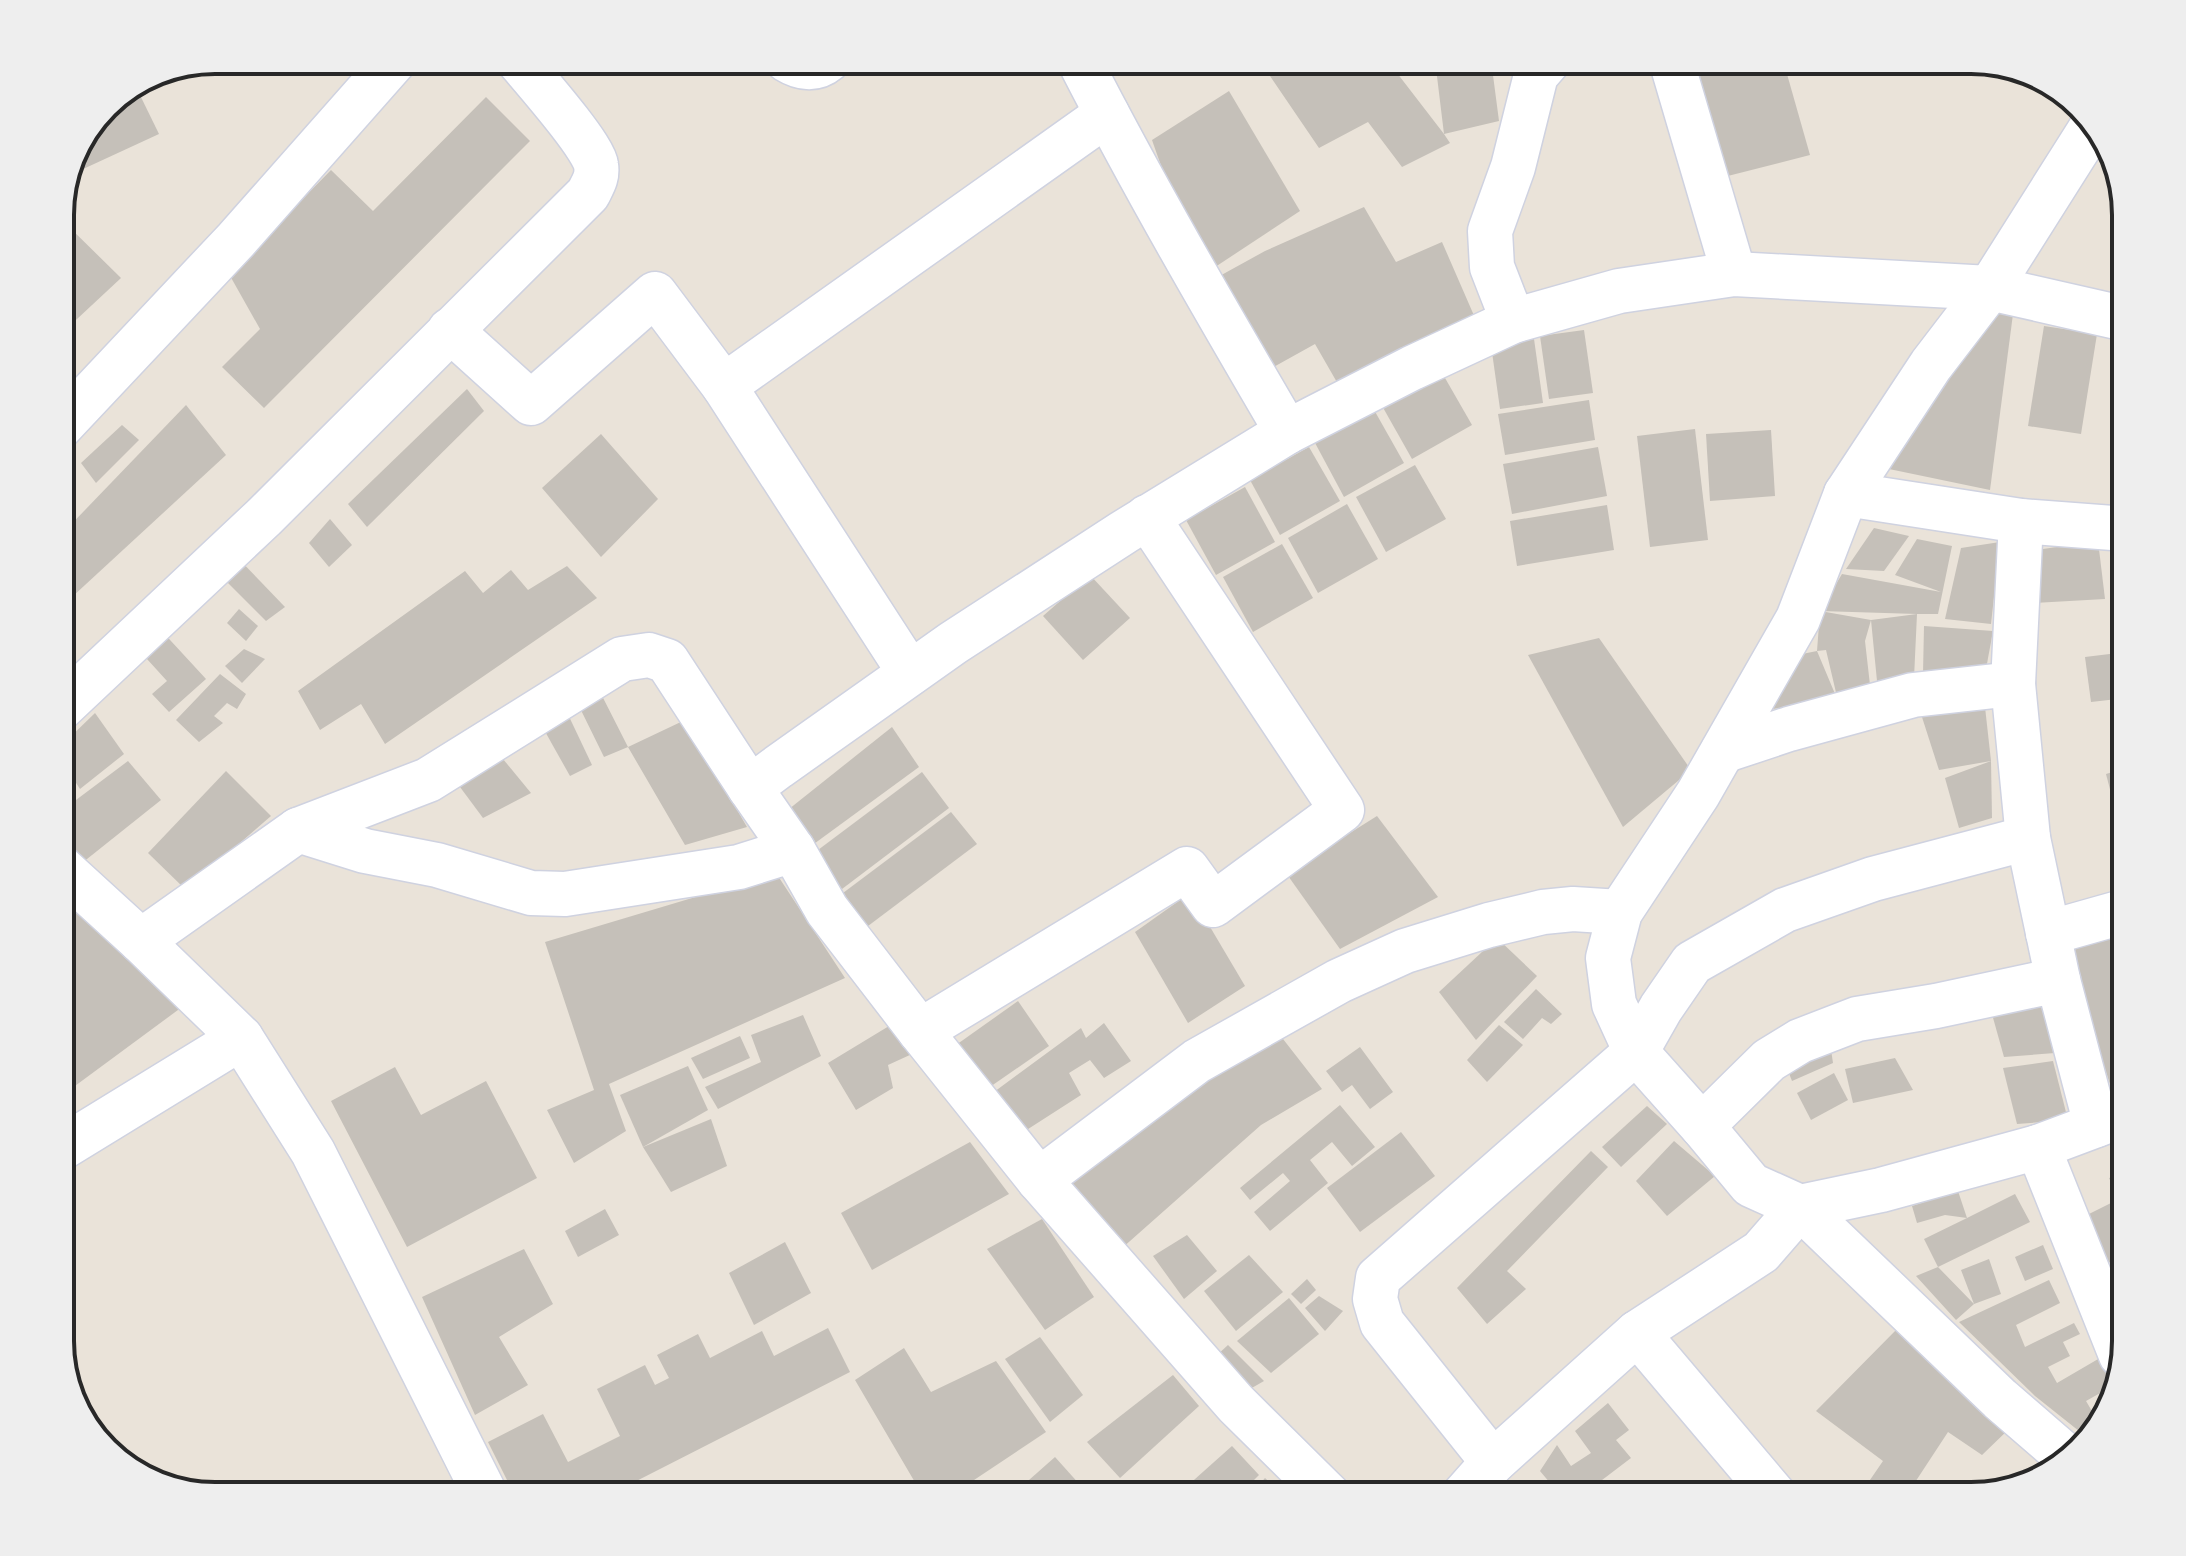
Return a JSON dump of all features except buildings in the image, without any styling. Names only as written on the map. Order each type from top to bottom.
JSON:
[{"type":"street","points":[[74,412],[236,240],[383,74]]},
{"type":"street","points":[[74,696],[264,517],[588,194],[596,178],[596,161],[529,74]]},
{"type":"street","points":[[1086,74],[1198,281],[1287,432]]},
{"type":"street","points":[[1513,321],[1492,267],[1490,231],[1513,167],[1537,74]]},
{"type":"street","points":[[1675,74],[1734,274]]},
{"type":"street","points":[[724,386],[1107,114]]},
{"type":"street","points":[[2060,1451],[2000,1399],[1800,1207],[1751,1185],[1636,1052],[1614,1004],[1608,958],[1620,912],[1698,794],[1798,619],[1846,494],[1931,365],[1990,288],[2087,135]]},
{"type":"street","points":[[750,788],[910,673],[1147,517],[1287,432],[1513,321],[1619,291],[1734,274],[1990,288],[2112,316]]},
{"type":"street","points":[[450,330],[531,403],[655,294],[724,386],[910,673]]},
{"type":"street","points":[[1846,494],[2021,521],[2112,528]]},
{"type":"street","points":[[920,1031],[1187,869],[1213,905],[1342,810],[1147,517]]},
{"type":"street","points":[[1475,1482],[1493,1462],[1637,1333],[1761,1252],[1800,1207],[1881,1190],[2038,1147],[2111,1120],[2058,980],[2028,838],[2013,684],[2021,521]]},
{"type":"street","points":[[141,941],[298,830],[428,780],[622,659],[649,655],[667,661],[793,850],[827,910],[920,1031],[1039,1180],[1236,1404],[1315,1482]]},
{"type":"street","points":[[1723,751],[1789,729],[1913,695],[2013,684]]},
{"type":"street","points":[[298,830],[365,851],[437,865],[531,893],[565,894],[739,867],[793,850]]},
{"type":"street","points":[[1493,1462],[1382,1323],[1375,1299],[1378,1278],[1636,1052],[1692,963],[1785,910],[1873,879],[2028,838]]},
{"type":"street","points":[[74,880],[241,1038],[313,1152],[479,1482]]},
{"type":"street","points":[[1039,1180],[1197,1061],[1339,981],[1405,951],[1489,925],[1543,912],[1573,909],[1620,912]]},
{"type":"street","points":[[2048,933],[2112,915]]},
{"type":"street","points":[[1702,1126],[1769,1060],[1800,1041],[1857,1019],[2058,980]]},
{"type":"street","points":[[74,1140],[241,1038]]},
{"type":"street","points":[[2038,1147],[2112,1332]]},
{"type":"street","points":[[1637,1333],[1763,1482]]}]
